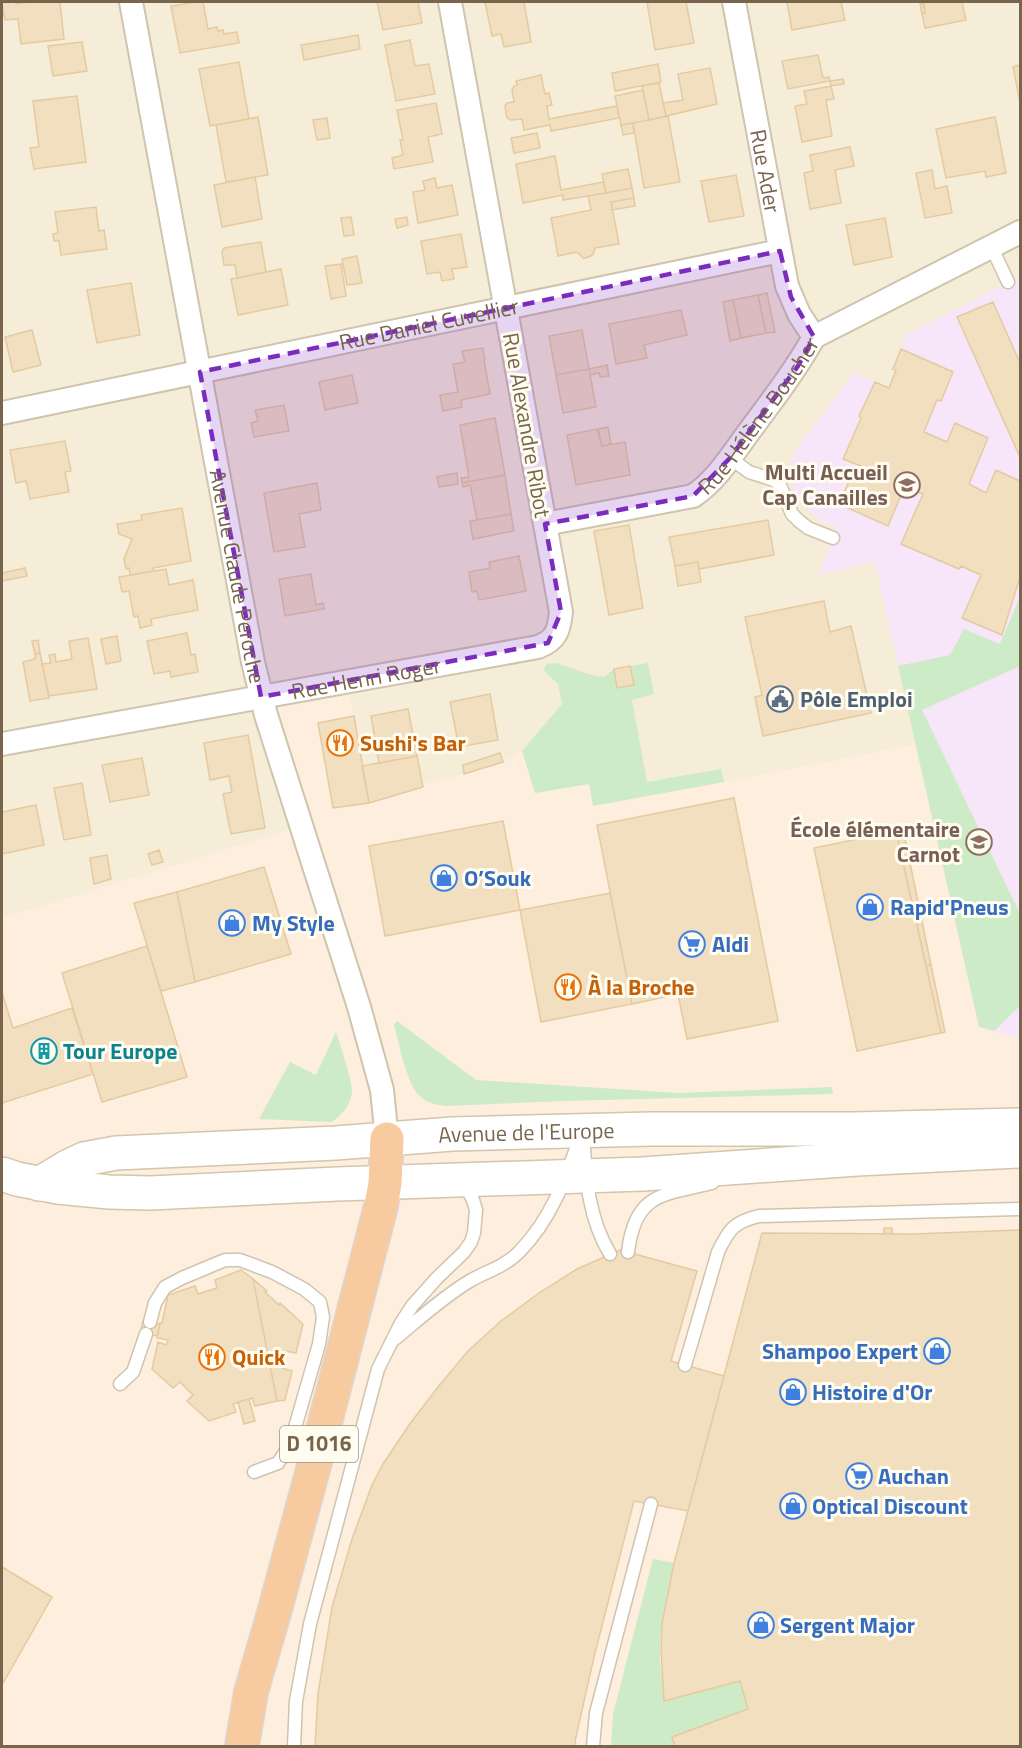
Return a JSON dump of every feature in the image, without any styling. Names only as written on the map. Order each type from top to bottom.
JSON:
[{"type":"highway","name":"D 1016","points":[[242,1746],[251,1692],[312,1473],[381,1206],[385,1183],[387,1139]]},
{"type":"street","name":"Avenue Claude Peroche","points":[[131,2],[261,697],[359,1007],[382,1090],[387,1139]]},
{"type":"street","name":"Rue Alexandre Ribot","points":[[450,2],[561,612],[560,625],[555,636]]},
{"type":"street","name":"Rue Ader","points":[[734,2],[787,286],[814,337]]},
{"type":"street","name":"Rue Hélène Boucher","points":[[545,524],[693,496],[702,490],[730,458],[798,366],[814,337],[1020,232]]},
{"type":"street","name":"Rue Daniel Cuvellier","points":[[2,413],[780,251]]},
{"type":"street","name":"Rue Henri Roger","points":[[2,744],[538,647],[548,643],[555,636]]},
{"type":"street","name":"Avenue de l'Europe","points":[[39,1184],[84,1159],[116,1153],[324,1144],[433,1134],[1020,1125]]},
{"type":"street","name":"Avenue de l'Europe","points":[[2,1174],[39,1184],[109,1192],[150,1193],[669,1172],[1020,1151]]},
{"type":"lane","points":[[991,246],[1008,282]]},
{"type":"lane","points":[[730,458],[749,472],[774,480],[780,485],[792,514],[799,521],[808,528],[833,538]]},
{"type":"lane","points":[[390,1343],[456,1290],[518,1254],[576,1176],[583,1131]]},
{"type":"lane","points":[[583,1131],[576,1176],[589,1196],[597,1229],[610,1254]]},
{"type":"lane","points":[[628,1252],[629,1240],[637,1217],[653,1199],[667,1193],[801,1163]]},
{"type":"lane","points":[[294,1746],[296,1701],[315,1605],[378,1369],[412,1306],[471,1242],[476,1210],[462,1180]]},
{"type":"lane","points":[[685,1365],[718,1252],[732,1228],[743,1220],[759,1216],[1020,1209]]},
{"type":"lane","points":[[120,1384],[133,1372],[156,1303],[165,1287],[182,1278],[225,1260],[240,1260],[265,1269],[304,1289],[320,1302],[323,1317],[319,1344],[290,1445],[278,1462],[254,1472]]},
{"type":"lane","points":[[593,1746],[596,1713],[651,1504]]},
{"type":"highlighted area","points":[[780,251],[791,297],[814,337],[798,366],[730,458],[693,496],[545,524],[561,612],[548,643],[261,697],[200,372]]},
{"type":"shaded area","points":[[2,2],[1020,2],[1020,1181],[2,1266]]},
{"type":"shaded area","points":[[1020,276],[1020,1039],[979,1027],[875,562],[818,575],[837,527],[820,521],[806,508],[796,493],[791,477],[791,461],[796,449],[854,373],[889,388],[896,371],[893,369],[906,335]]},
{"type":"shaded area","points":[[350,695],[370,803],[422,787],[422,784],[503,762],[522,751],[535,793],[590,784],[594,805],[916,744],[979,1026],[1020,1039],[1020,1746],[2,1746],[2,918],[301,826],[265,710]]},
{"type":"green space","name":"École élémentaire Carnot","points":[[1020,597],[1020,666],[922,710],[1020,914],[1020,1006],[994,1031],[979,1027],[898,666],[950,655],[964,629],[1000,644]]},
{"type":"green space","points":[[556,663],[604,677],[614,669],[648,663],[654,694],[632,700],[647,782],[721,769],[724,782],[593,806],[589,784],[535,793],[522,751],[562,704],[558,684],[543,670],[547,664]]},
{"type":"green space","points":[[397,1021],[476,1080],[678,1093],[832,1087],[833,1094],[439,1105],[423,1098],[415,1091],[411,1083],[394,1025]]},
{"type":"green space","points":[[336,1032],[352,1087],[350,1101],[342,1113],[331,1122],[259,1119],[290,1062],[316,1075]]},
{"type":"green space","points":[[653,1559],[674,1563],[663,1614],[660,1649],[663,1684],[669,1700],[740,1681],[748,1709],[672,1738],[675,1746],[611,1746],[613,1714]]},
{"type":"building","points":[[16,2],[16,4],[60,2],[64,39],[21,44],[18,19],[5,20],[2,5],[2,3]]},
{"type":"building","points":[[203,2],[208,29],[217,27],[218,31],[223,30],[224,34],[237,32],[239,43],[180,53],[171,6]]},
{"type":"building","points":[[377,2],[418,2],[422,23],[383,30]]},
{"type":"building","points":[[485,2],[524,2],[531,42],[504,47],[501,34],[492,36]]},
{"type":"building","points":[[647,2],[686,2],[694,43],[655,50]]},
{"type":"building","points":[[787,2],[841,2],[845,20],[792,30]]},
{"type":"building","points":[[923,2],[962,2],[966,20],[925,28],[922,14],[925,13]]},
{"type":"building","points":[[920,4],[924,4],[925,13],[922,14]]},
{"type":"building","points":[[358,35],[360,49],[304,60],[301,45]]},
{"type":"building","points":[[410,40],[415,66],[429,64],[435,94],[396,101],[385,45]]},
{"type":"building","points":[[82,42],[87,71],[53,76],[48,46]]},
{"type":"building","points":[[818,55],[823,78],[829,77],[830,81],[788,89],[782,61]]},
{"type":"building","points":[[239,62],[249,119],[210,126],[199,69]]},
{"type":"building","points":[[658,64],[661,82],[615,91],[612,73]]},
{"type":"building","points":[[1020,65],[1020,102],[1013,67]]},
{"type":"building","points":[[710,68],[717,104],[666,116],[663,103],[683,100],[678,74]]},
{"type":"building","points":[[541,75],[545,94],[549,93],[552,105],[547,106],[549,119],[617,106],[619,118],[551,131],[550,125],[524,130],[522,119],[507,118],[505,106],[507,103],[514,102],[512,90],[517,85],[516,81]]},
{"type":"building","points":[[843,79],[844,84],[831,86],[830,81]]},
{"type":"building","points":[[659,83],[666,116],[649,120],[642,86]]},
{"type":"building","points":[[831,86],[834,99],[826,100],[832,136],[802,142],[795,106],[807,104],[804,91]]},
{"type":"building","points":[[643,90],[649,120],[621,125],[615,96]]},
{"type":"building","points":[[77,96],[86,162],[34,169],[30,148],[39,147],[33,101]]},
{"type":"building","points":[[436,103],[442,134],[428,137],[433,162],[394,169],[392,158],[403,155],[400,140],[403,140],[397,110]]},
{"type":"building","points":[[668,116],[680,182],[644,188],[633,123]]},
{"type":"building","points":[[258,117],[268,175],[226,182],[216,125]]},
{"type":"building","points":[[995,117],[1006,173],[986,177],[985,171],[946,178],[936,129]]},
{"type":"building","points":[[327,118],[330,138],[317,140],[313,120]]},
{"type":"building","points":[[633,123],[634,133],[623,135],[621,125]]},
{"type":"building","points":[[537,133],[540,148],[514,153],[511,138]]},
{"type":"building","points":[[850,147],[854,166],[835,170],[841,203],[810,209],[804,173],[813,171],[810,155]]},
{"type":"building","points":[[555,156],[561,190],[603,182],[606,193],[563,200],[563,195],[523,203],[516,164]]},
{"type":"building","points":[[628,169],[632,188],[606,193],[602,174]]},
{"type":"building","points":[[932,170],[935,189],[947,186],[952,213],[925,218],[916,173]]},
{"type":"building","points":[[736,175],[744,216],[709,222],[701,181]]},
{"type":"building","points":[[255,177],[262,219],[222,227],[214,185]]},
{"type":"building","points":[[435,178],[437,188],[452,185],[458,215],[418,223],[413,192],[425,190],[423,181]]},
{"type":"building","points":[[632,188],[634,198],[611,202],[619,244],[595,248],[593,255],[586,258],[577,252],[558,256],[551,218],[591,210],[588,196]]},
{"type":"building","points":[[634,198],[635,206],[612,210],[611,202]]},
{"type":"building","points":[[96,207],[99,231],[104,230],[107,249],[61,255],[59,241],[54,241],[53,234],[58,233],[55,212]]},
{"type":"building","points":[[351,217],[354,235],[344,236],[341,218]]},
{"type":"building","points":[[407,217],[408,225],[397,228],[395,219]]},
{"type":"building","points":[[885,218],[892,257],[854,265],[846,225]]},
{"type":"building","points":[[461,234],[467,267],[452,269],[454,279],[442,281],[440,272],[427,274],[421,241]]},
{"type":"building","points":[[261,242],[266,272],[237,278],[235,265],[224,265],[222,252],[224,248]]},
{"type":"building","points":[[357,256],[362,283],[347,285],[342,259]]},
{"type":"building","points":[[341,264],[346,296],[331,299],[325,266]]},
{"type":"building","points":[[281,269],[288,305],[238,315],[231,279]]},
{"type":"building","points":[[131,283],[140,335],[97,343],[87,290]]},
{"type":"building","points":[[767,293],[775,332],[766,333],[758,295]]},
{"type":"building","points":[[758,295],[766,333],[741,338],[733,300]]},
{"type":"building","points":[[733,300],[741,338],[730,341],[723,302]]},
{"type":"building","points":[[993,302],[1020,363],[1020,457],[957,317]]},
{"type":"building","points":[[681,310],[687,335],[644,345],[647,358],[616,364],[609,324]]},
{"type":"building","points":[[32,330],[41,365],[13,372],[5,337]]},
{"type":"building","points":[[582,330],[589,369],[556,375],[549,336]]},
{"type":"building","points":[[483,348],[490,394],[461,400],[462,407],[443,411],[440,395],[458,392],[453,364],[465,362],[462,351]]},
{"type":"building","points":[[901,349],[953,372],[941,401],[937,400],[924,432],[947,442],[955,423],[988,438],[969,484],[986,493],[996,470],[1020,481],[1020,577],[1002,635],[962,618],[981,575],[961,566],[959,569],[901,544],[923,494],[905,486],[888,526],[839,504],[854,470],[859,472],[861,466],[843,459],[861,418],[859,416],[875,382],[889,388]]},
{"type":"building","points":[[607,365],[609,376],[600,377],[599,373],[590,375],[589,369]]},
{"type":"building","points":[[589,369],[596,407],[563,413],[556,375]]},
{"type":"building","points":[[352,375],[358,403],[325,410],[319,382]]},
{"type":"building","points":[[284,405],[289,431],[254,437],[251,423],[258,421],[255,410]]},
{"type":"building","points":[[495,418],[505,475],[462,483],[461,478],[469,477],[460,425]]},
{"type":"building","points":[[608,427],[611,444],[602,446],[598,429]]},
{"type":"building","points":[[597,429],[602,446],[625,442],[630,475],[576,485],[567,435]]},
{"type":"building","points":[[65,441],[71,471],[65,472],[69,492],[30,499],[26,481],[16,483],[10,450]]},
{"type":"building","points":[[457,473],[458,484],[439,487],[437,477]]},
{"type":"building","points":[[505,475],[511,514],[477,520],[470,485],[463,487],[462,483]]},
{"type":"building","points":[[317,483],[321,510],[299,514],[305,547],[274,552],[264,493]]},
{"type":"building","points":[[182,508],[191,561],[130,575],[124,559],[132,539],[119,534],[117,524],[142,520],[141,515]]},
{"type":"building","points":[[511,514],[514,531],[473,539],[470,521]]},
{"type":"building","points":[[768,520],[774,555],[699,569],[698,562],[675,566],[669,537]]},
{"type":"building","points":[[629,525],[643,608],[609,615],[594,531]]},
{"type":"building","points":[[519,556],[526,591],[479,600],[477,591],[472,592],[469,572],[490,568],[489,562]]},
{"type":"building","points":[[698,562],[701,582],[678,586],[675,566]]},
{"type":"building","points":[[25,568],[27,576],[2,581],[2,573]]},
{"type":"building","points":[[166,569],[169,585],[193,580],[198,610],[151,619],[152,625],[140,628],[138,616],[134,617],[129,591],[122,592],[119,577]]},
{"type":"building","points":[[311,574],[316,605],[323,603],[324,609],[285,616],[279,579]]},
{"type":"building","points":[[824,601],[830,632],[851,626],[871,713],[763,736],[755,697],[762,695],[745,617]]},
{"type":"building","points":[[187,633],[191,655],[195,654],[198,672],[171,677],[170,671],[154,674],[147,641]]},
{"type":"building","points":[[117,636],[121,661],[106,664],[101,639]]},
{"type":"building","points":[[88,638],[97,689],[49,696],[42,664],[51,663],[49,655],[55,654],[56,662],[72,659],[69,641]]},
{"type":"building","points":[[38,640],[40,653],[35,654],[32,641]]},
{"type":"building","points":[[40,653],[49,698],[30,701],[23,662],[35,659],[35,654]]},
{"type":"building","points":[[630,666],[634,685],[617,688],[614,669]]},
{"type":"building","points":[[490,694],[498,740],[459,747],[450,702]]},
{"type":"building","points":[[408,709],[417,756],[379,763],[371,716]]},
{"type":"building","name":"Sushi's Bar","points":[[354,716],[369,803],[333,808],[318,723]]},
{"type":"building","points":[[248,735],[265,828],[231,834],[223,794],[232,792],[229,776],[210,780],[204,743]]},
{"type":"building","points":[[500,753],[503,762],[464,774],[463,765]]},
{"type":"building","points":[[417,756],[423,787],[369,803],[362,766]]},
{"type":"building","points":[[142,758],[149,795],[110,802],[102,765]]},
{"type":"building","points":[[82,783],[91,835],[64,840],[54,788]]},
{"type":"building","name":"Aldi","points":[[734,798],[778,1021],[687,1039],[678,994],[632,1004],[597,825]]},
{"type":"building","points":[[36,805],[44,845],[2,854],[2,812]]},
{"type":"building","name":"O’Souk","points":[[503,821],[520,910],[385,936],[369,846]]},
{"type":"building","points":[[903,829],[931,965],[926,966],[896,831]]},
{"type":"building","name":"Rapid'Pneus","points":[[896,831],[941,1033],[857,1051],[814,848]]},
{"type":"building","points":[[159,850],[163,862],[152,865],[148,854]]},
{"type":"building","points":[[107,855],[111,879],[94,884],[90,858]]},
{"type":"building","name":"My Style","points":[[264,867],[291,954],[195,982],[177,892]]},
{"type":"building","points":[[177,892],[195,982],[161,991],[134,903]]},
{"type":"building","points":[[610,893],[632,1004],[541,1022],[520,910]]},
{"type":"building","points":[[147,946],[187,1077],[102,1102],[62,973]]},
{"type":"building","points":[[931,965],[945,1032],[941,1033],[926,966]]},
{"type":"building","name":"Tour Europe","points":[[2,992],[13,1028],[72,1008],[93,1074],[2,1103]]},
{"type":"building","points":[[884,1228],[892,1228],[892,1234],[884,1233]]},
{"type":"building","name":"Auchan","points":[[1020,1230],[1020,1746],[675,1746],[672,1737],[748,1709],[740,1681],[664,1701],[661,1650],[662,1623],[674,1563],[762,1233],[914,1234]]},
{"type":"building","points":[[620,1250],[697,1271],[671,1361],[724,1376],[688,1511],[634,1501],[594,1657],[575,1741],[576,1746],[315,1746],[318,1694],[332,1607],[352,1539],[372,1485],[383,1464],[438,1387],[468,1351],[501,1321],[577,1269]]},
{"type":"building","name":"Quick","points":[[241,1270],[253,1279],[277,1401],[255,1406],[252,1398],[233,1404],[236,1412],[209,1421],[187,1401],[193,1395],[180,1382],[173,1388],[152,1369],[158,1342],[166,1345],[168,1340],[157,1338],[160,1323],[162,1323],[168,1295],[195,1286],[198,1294],[217,1288],[215,1280]]},
{"type":"building","points":[[253,1279],[279,1305],[280,1303],[303,1324],[296,1353],[286,1351],[282,1368],[292,1371],[285,1400],[277,1401]]},
{"type":"building","points":[[143,1321],[160,1324],[157,1336],[140,1333]]},
{"type":"building","points":[[249,1399],[255,1421],[244,1424],[238,1402]]},
{"type":"building","points":[[2,1567],[52,1597],[2,1685]]},
{"type":"place","name":"Multi Accueil Cap Canailles","points":[[907,485]]},
{"type":"place","name":"Pôle Emploi","points":[[780,699]]},
{"type":"place","name":"Sushi's Bar","points":[[340,743]]},
{"type":"place","name":"École élémentaire Carnot","points":[[979,842]]},
{"type":"place","name":"O’Souk","points":[[444,878]]},
{"type":"place","name":"Rapid'Pneus","points":[[870,907]]},
{"type":"place","name":"My Style","points":[[232,923]]},
{"type":"place","name":"Aldi","points":[[692,944]]},
{"type":"place","name":"À la Broche","points":[[568,987]]},
{"type":"place","name":"Tour Europe","points":[[44,1051]]},
{"type":"place","name":"Shampoo Expert","points":[[937,1351]]},
{"type":"place","name":"Quick","points":[[212,1357]]},
{"type":"place","name":"Histoire d'Or","points":[[793,1392]]},
{"type":"place","name":"Auchan","points":[[859,1476]]},
{"type":"place","name":"Optical Discount","points":[[793,1506]]},
{"type":"place","name":"Sergent Major","points":[[761,1625]]}]
